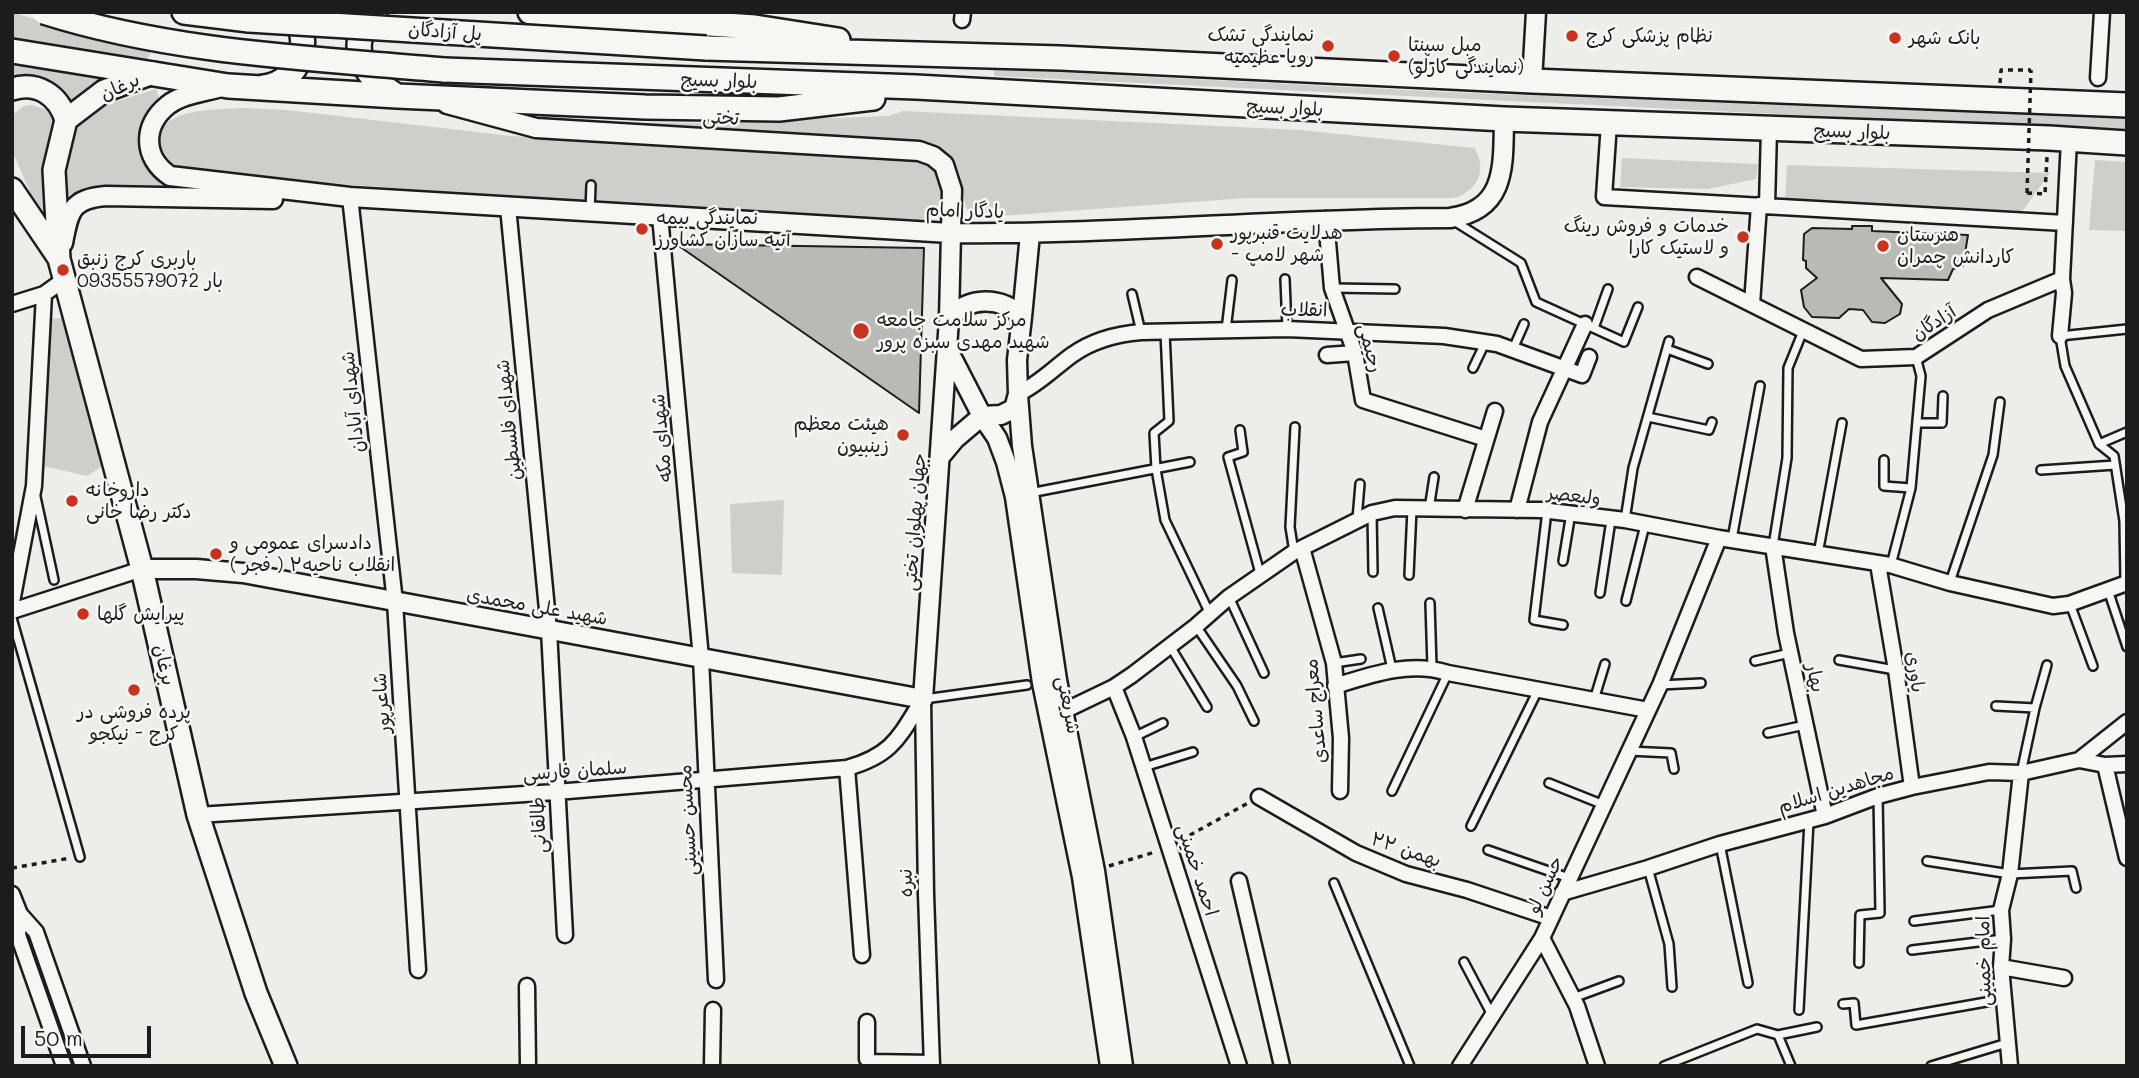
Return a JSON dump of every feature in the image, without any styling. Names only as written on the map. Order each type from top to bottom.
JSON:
[{"type":"main road","name":"پل آزادگان","points":[[44,12],[69,20],[192,46],[444,70]]},
{"type":"main road","name":"پل آزادگان","points":[[184,12],[249,20],[706,48]]},
{"type":"main road","points":[[254,88],[268,87],[282,81],[293,71],[300,59],[303,44],[301,30],[290,12]]},
{"type":"main road","points":[[375,12],[366,22],[360,37],[359,52],[364,67],[373,79],[397,96]]},
{"type":"main road","points":[[530,12],[755,27],[917,53]]},
{"type":"main road","name":"بلوار بسیج","points":[[706,48],[1137,61],[1532,81],[2127,105]]},
{"type":"main road","points":[[12,51],[228,86],[427,98],[645,107],[779,109],[939,90]]},
{"type":"main road","name":"بلوار بسیج","points":[[444,70],[939,90],[1504,119],[2127,143]]},
{"type":"main road","name":"برغان","points":[[153,73],[104,91],[66,120],[54,170],[62,269],[142,569],[198,815],[256,993],[286,1066]]},
{"type":"main road","points":[[12,89],[32,87],[47,93],[63,109],[66,120]]},
{"type":"main road","name":"برغان","points":[[12,190],[62,269]]},
{"type":"street","points":[[1532,81],[1536,12]]},
{"type":"street","points":[[2098,78],[2102,12]]},
{"type":"street","points":[[228,86],[182,98],[167,106],[152,127],[149,142],[151,158],[161,170],[179,178],[350,197]]},
{"type":"street","name":"تختی","points":[[427,98],[536,128],[919,151],[933,156],[944,165],[950,178],[950,233]]},
{"type":"street","name":"یادگار امام","points":[[350,197],[950,233],[1030,234],[1326,219],[1450,218],[1468,216],[1480,210],[1494,193],[1503,164],[1504,119]]},
{"type":"street","points":[[1609,123],[1604,197],[2065,223]]},
{"type":"street","points":[[1752,304],[1769,129]]},
{"type":"street","points":[[2059,139],[2065,223],[2060,336]]},
{"type":"street","points":[[12,602],[34,486],[44,294],[62,269],[68,216],[75,205],[86,197],[106,195],[279,199],[350,197]]},
{"type":"street","name":"شهدای آبادان","points":[[350,197],[395,602]]},
{"type":"street","name":"شهدای فلسطین","points":[[508,207],[549,630]]},
{"type":"street","name":"شهدای مکه","points":[[660,216],[701,658]]},
{"type":"street","name":"رحیمی","points":[[1326,219],[1332,288],[1355,353],[1363,400],[1486,439]]},
{"type":"street","points":[[948,319],[950,233]]},
{"type":"street","name":"شریعتی","points":[[1030,234],[1017,360],[1022,446],[1064,711],[1095,871],[1123,1066]]},
{"type":"street","name":"آزادگان","points":[[1697,277],[1861,359],[1916,358],[1988,310],[2062,279]]},
{"type":"street","points":[[12,304],[44,294]]},
{"type":"street","points":[[948,319],[964,306],[995,302],[1011,306],[1022,317]]},
{"type":"street","name":"جهان پهلوان تختی","points":[[923,699],[948,319]]},
{"type":"street","points":[[1517,510],[1540,422],[1565,367],[1590,326]]},
{"type":"street","name":"انقلاب","points":[[1018,394],[1032,387],[1073,354],[1097,341],[1141,332],[1287,329],[1444,336],[1513,349],[1565,367]]},
{"type":"street","name":"شریعتی","points":[[947,348],[982,416],[997,438],[1015,498],[1042,683],[1082,877],[1110,1066]]},
{"type":"street","points":[[1327,355],[1355,353]]},
{"type":"street","points":[[1565,367],[1582,375],[1589,357]]},
{"type":"street","points":[[940,457],[955,439],[982,416],[1008,413],[1013,409],[1018,394]]},
{"type":"street","points":[[1465,510],[1495,411]]},
{"type":"street","name":"ولیعصر","points":[[1064,711],[1114,687],[1196,626],[1229,597],[1298,550],[1372,513],[1395,508],[1571,512],[1884,565],[2053,606],[2069,604],[2126,583]]},
{"type":"street","name":"حسن لو","points":[[1460,1066],[1542,938],[1725,539]]},
{"type":"street","name":"بهار","points":[[1773,546],[1790,653],[1825,816]]},
{"type":"street","name":"معراج ساعدی","points":[[1298,550],[1334,663],[1341,738],[1340,791]]},
{"type":"street","name":"یاوری","points":[[1884,565],[1912,787]]},
{"type":"street","points":[[12,611],[142,569]]},
{"type":"street","name":"شهید علی محمدی","points":[[142,569],[243,573],[923,699]]},
{"type":"street","name":"شاعرپور","points":[[395,602],[418,970]]},
{"type":"street","name":"طالقانی","points":[[549,630],[565,935]]},
{"type":"street","name":"محسن حسینی","points":[[701,658],[716,980]]},
{"type":"street","points":[[1335,686],[1392,669],[1432,667],[1448,673],[1648,710]]},
{"type":"street","name":"احمد خمینی","points":[[1114,687],[1144,767],[1238,1066]]},
{"type":"street","name":"سلمان فارسی","points":[[198,815],[407,803],[846,768],[869,762],[883,754],[901,735],[923,699]]},
{"type":"street","name":"نبره","points":[[923,699],[932,1064]]},
{"type":"street","points":[[2079,760],[2127,722]]},
{"type":"street","name":"مجاهدین اسلام","points":[[1562,893],[1648,869],[1720,844],[1825,816],[1878,796],[1912,787],[1989,772],[2021,773],[2079,760],[2105,765],[2127,764]]},
{"type":"street","points":[[2105,765],[2127,858]]},
{"type":"street","points":[[846,768],[862,956]]},
{"type":"street","name":"امام خمینی","points":[[2010,1066],[2001,967],[2001,910],[2010,874],[2021,773]]},
{"type":"street","name":"۲۲ بهمن","points":[[1259,797],[1356,853],[1394,869],[1551,918]]},
{"type":"street","points":[[1239,881],[1282,1066]]},
{"type":"street","points":[[12,894],[20,914],[37,932],[82,1066]]},
{"type":"street","points":[[20,914],[18,935],[64,1066]]},
{"type":"street","points":[[1542,938],[1573,998],[1596,1065]]},
{"type":"street","points":[[2001,967],[2064,978]]},
{"type":"street","points":[[527,986],[528,1066]]},
{"type":"street","points":[[712,1066],[713,1010]]},
{"type":"street","points":[[867,1022],[865,1052],[871,1062],[932,1064]]},
{"type":"lane","points":[[590,212],[591,185]]},
{"type":"lane","points":[[1450,218],[1521,263],[1536,302],[1624,342],[1638,307]]},
{"type":"lane","points":[[1285,279],[1287,329]]},
{"type":"lane","points":[[1226,331],[1232,280]]},
{"type":"lane","points":[[1332,288],[1395,289]]},
{"type":"lane","points":[[1590,326],[1608,289]]},
{"type":"lane","points":[[1132,294],[1141,332]]},
{"type":"lane","points":[[1513,349],[1524,324]]},
{"type":"lane","points":[[2126,583],[2124,521],[2113,456],[2099,444],[2065,366],[2060,336],[2127,329]]},
{"type":"lane","points":[[1773,546],[1787,458],[1788,368],[1803,330]]},
{"type":"lane","points":[[1165,331],[1169,421],[1154,433],[1156,469],[1165,520],[1210,615]]},
{"type":"lane","points":[[1473,368],[1485,342]]},
{"type":"lane","points":[[1601,593],[1618,520],[1668,345],[1708,364]]},
{"type":"lane","points":[[1884,565],[1911,488],[1922,376],[1916,358]]},
{"type":"lane","points":[[1725,539],[1760,386]]},
{"type":"lane","points":[[1918,423],[1942,423],[1943,396]]},
{"type":"lane","points":[[1950,583],[1993,455],[2000,402]]},
{"type":"lane","points":[[1648,417],[1709,430],[1712,422]]},
{"type":"lane","points":[[1818,554],[1842,423]]},
{"type":"lane","points":[[1295,427],[1290,527],[1298,550]]},
{"type":"lane","points":[[1240,430],[1243,452],[1227,457],[1261,577]]},
{"type":"lane","points":[[2099,444],[2127,432]]},
{"type":"lane","points":[[1884,460],[1884,486],[1911,488]]},
{"type":"lane","points":[[1029,493],[1190,462]]},
{"type":"lane","points":[[2041,470],[2115,465]]},
{"type":"lane","points":[[1429,510],[1434,477]]},
{"type":"lane","points":[[1357,520],[1360,484]]},
{"type":"lane","points":[[34,486],[54,580]]},
{"type":"lane","points":[[1409,575],[1412,509]]},
{"type":"lane","points":[[1547,511],[1534,620],[1563,625]]},
{"type":"lane","points":[[1563,561],[1571,512]]},
{"type":"lane","points":[[1372,513],[1373,572]]},
{"type":"lane","points":[[1626,601],[1645,525]]},
{"type":"lane","points":[[2108,590],[2127,647]]},
{"type":"lane","points":[[1229,597],[1264,673]]},
{"type":"lane","points":[[1430,603],[1432,667]]},
{"type":"lane","points":[[2069,604],[2093,666]]},
{"type":"lane","points":[[1378,608],[1392,669]]},
{"type":"lane","points":[[12,618],[80,857]]},
{"type":"lane","points":[[1196,626],[1237,686],[1254,721]]},
{"type":"lane","points":[[1170,646],[1207,707]]},
{"type":"lane","points":[[1755,661],[1790,653]]},
{"type":"lane","points":[[1334,663],[1361,659]]},
{"type":"lane","points":[[1839,660],[1896,670]]},
{"type":"lane","points":[[1593,700],[1605,664]]},
{"type":"lane","points":[[2021,773],[2047,665]]},
{"type":"lane","points":[[1392,791],[1448,673]]},
{"type":"lane","points":[[1660,685],[1701,683]]},
{"type":"lane","points":[[923,699],[1027,685]]},
{"type":"lane","points":[[1471,825],[1539,690]]},
{"type":"lane","points":[[1996,706],[2035,708]]},
{"type":"lane","points":[[1134,737],[1163,723]]},
{"type":"lane","points":[[1768,733],[1805,725]]},
{"type":"lane","points":[[1144,767],[1193,751]]},
{"type":"lane","points":[[1629,751],[1671,753],[1674,769]]},
{"type":"lane","points":[[1549,783],[1604,804]]},
{"type":"lane","points":[[1858,963],[1860,915],[1880,913],[1878,796]]},
{"type":"lane","points":[[1799,1010],[1809,820]]},
{"type":"lane","points":[[1720,844],[1748,983]]},
{"type":"lane","points":[[1488,850],[1569,878]]},
{"type":"lane","points":[[1927,861],[2010,874],[2072,871],[2076,888]]},
{"type":"lane","points":[[1648,869],[1668,944],[1672,987]]},
{"type":"lane","points":[[1334,883],[1410,1066]]},
{"type":"lane","points":[[1914,922],[2001,910]]},
{"type":"lane","points":[[1912,950],[2003,939]]},
{"type":"lane","points":[[1464,961],[1492,1016]]},
{"type":"lane","points":[[1573,998],[1619,981]]},
{"type":"lane","points":[[1843,1004],[1854,1003],[1856,1025],[2003,999]]},
{"type":"lane","points":[[1664,1066],[1757,1029],[1778,1035],[1818,1027]]},
{"type":"lane","points":[[1778,1035],[1791,1066]]},
{"type":"lane","points":[[1931,1066],[2007,1043]]},
{"type":"path","points":[[2001,70],[2031,70],[2027,193],[2045,194],[2059,139]]},
{"type":"path","points":[[12,868],[80,857]]},
{"type":"shaded area","points":[[12,12],[62,28],[152,48],[146,63],[12,42]]},
{"type":"shaded area","points":[[12,63],[116,82],[71,109],[12,82]]},
{"type":"shaded area","points":[[994,69],[1446,92],[2127,119],[2127,131],[994,76]]},
{"type":"shaded area","points":[[156,89],[161,105],[147,164],[157,176],[169,183],[197,189],[96,189],[66,195],[63,166],[75,126],[99,107]]},
{"type":"shaded area","points":[[32,105],[51,111],[58,124],[45,170],[43,221],[12,151],[12,115],[24,106]]},
{"type":"shaded area","points":[[244,108],[287,110],[511,136],[923,162],[932,168],[938,177],[941,196],[934,214],[914,221],[460,193],[195,173],[166,165],[160,146],[161,132],[169,122],[196,112]]},
{"type":"shaded area","points":[[903,111],[1300,130],[1474,148],[1480,171],[1475,185],[1454,198],[1247,198],[972,218],[965,202],[960,176],[951,159],[931,146],[915,142],[551,122],[695,123],[889,116]]},
{"type":"shaded area","points":[[1622,158],[1758,164],[1756,179],[1708,189],[1620,187]]},
{"type":"shaded area","points":[[2095,160],[2127,162],[2127,231],[2089,230]]},
{"type":"shaded area","points":[[1787,165],[2050,173],[2021,213],[1785,201]]},
{"type":"shaded area","points":[[63,318],[106,464],[87,476],[43,466],[48,319]]},
{"type":"shaded area","points":[[784,500],[782,575],[732,573],[730,504]]},
{"type":"building","points":[[1852,226],[1872,226],[1872,231],[1968,235],[1963,266],[1953,269],[1948,280],[1881,278],[1902,304],[1900,314],[1885,323],[1872,322],[1863,310],[1849,309],[1839,318],[1812,317],[1804,307],[1801,290],[1817,278],[1806,268],[1806,261],[1803,260],[1804,234],[1812,228],[1852,229]]},
{"type":"building","name":"مرکز سلامت جامعه شهید مهدی سبزه پرور","points":[[676,244],[924,248],[919,413]]},
{"type":"place","name":"نظام پزشکی کرج","points":[[1572,36]]},
{"type":"place","name":"بانک شهر","points":[[1895,38]]},
{"type":"place","name":"نمایندگی تشک رویا عظیمیه","points":[[1328,46]]},
{"type":"place","name":"مبل سپنتا (نمایندگی کارلو)","points":[[1394,56]]},
{"type":"place","name":"نمایندگی بیمه آتیه سازان کشاورز","points":[[642,229]]},
{"type":"place","name":"خدمات و فروش رینگ و لاستیک کارا","points":[[1743,237]]},
{"type":"place","name":"هدلایت قنبرپور - شهر لامپ","points":[[1217,244]]},
{"type":"place","name":"هنرستان کاردانش چمران","points":[[1883,246]]},
{"type":"place","name":"باربری کرج زنبق بار 09355579072","points":[[63,270]]},
{"type":"place","name":"مرکز سلامت جامعه شهید مهدی سبزه پرور","points":[[861,331]]},
{"type":"place","name":"هیئت معظم زینبیون","points":[[903,435]]},
{"type":"place","name":"داروخانه دکتر رضا خانی","points":[[72,501]]},
{"type":"place","name":"دادسرای عمومی و انقلاب ناحیه۲ ( فجر )","points":[[216,554]]},
{"type":"place","name":"پیرایش گلها","points":[[83,614]]},
{"type":"place","name":"پرده فروشی در کرج - نیکجو","points":[[134,690]]}]
